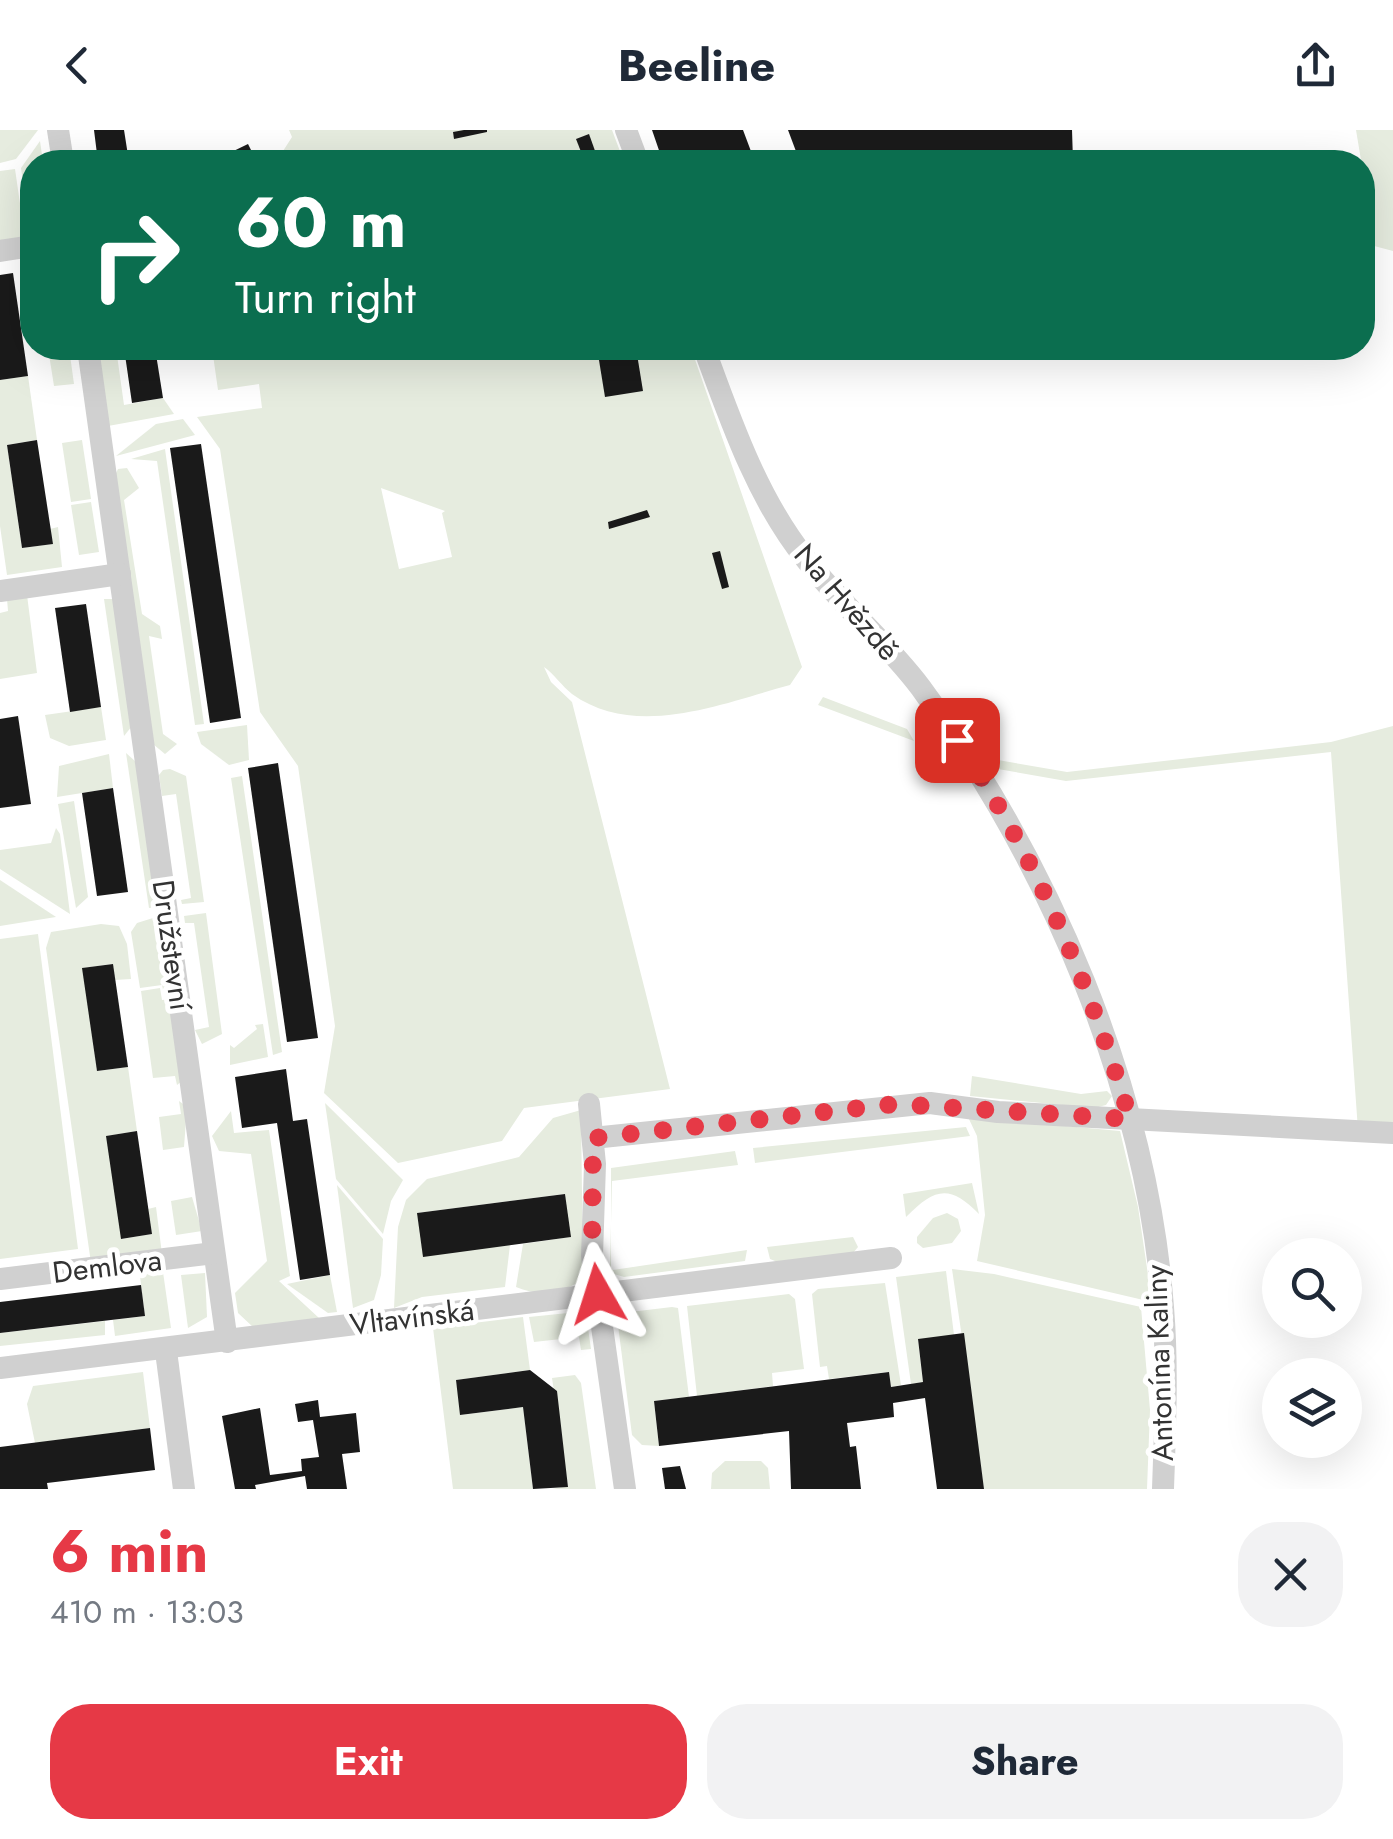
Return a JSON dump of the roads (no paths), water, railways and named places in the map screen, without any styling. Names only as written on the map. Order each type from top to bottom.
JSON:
[{"type":"street","name":"Družstevní","points":[[90,360],[227,1342]]},
{"type":"street","name":"Na Hvězdě","points":[[709,360],[756,476],[804,558],[919,685],[1004,812],[1038,874],[1130,1119]]},
{"type":"street","points":[[0,591],[120,574]]},
{"type":"street","points":[[589,1104],[593,1138],[592,1256],[625,1489]]},
{"type":"street","points":[[593,1138],[896,1104],[1393,1133]]},
{"type":"street","name":"Antonína Kaliny","points":[[1130,1119],[1148,1198],[1163,1308],[1162,1489]]},
{"type":"street","name":"Demlova","points":[[0,1278],[214,1253]]},
{"type":"street","name":"Vltavínská","points":[[227,1342],[892,1258]]},
{"type":"street","points":[[0,1368],[227,1342]]},
{"type":"street","points":[[166,1351],[184,1489]]}]
